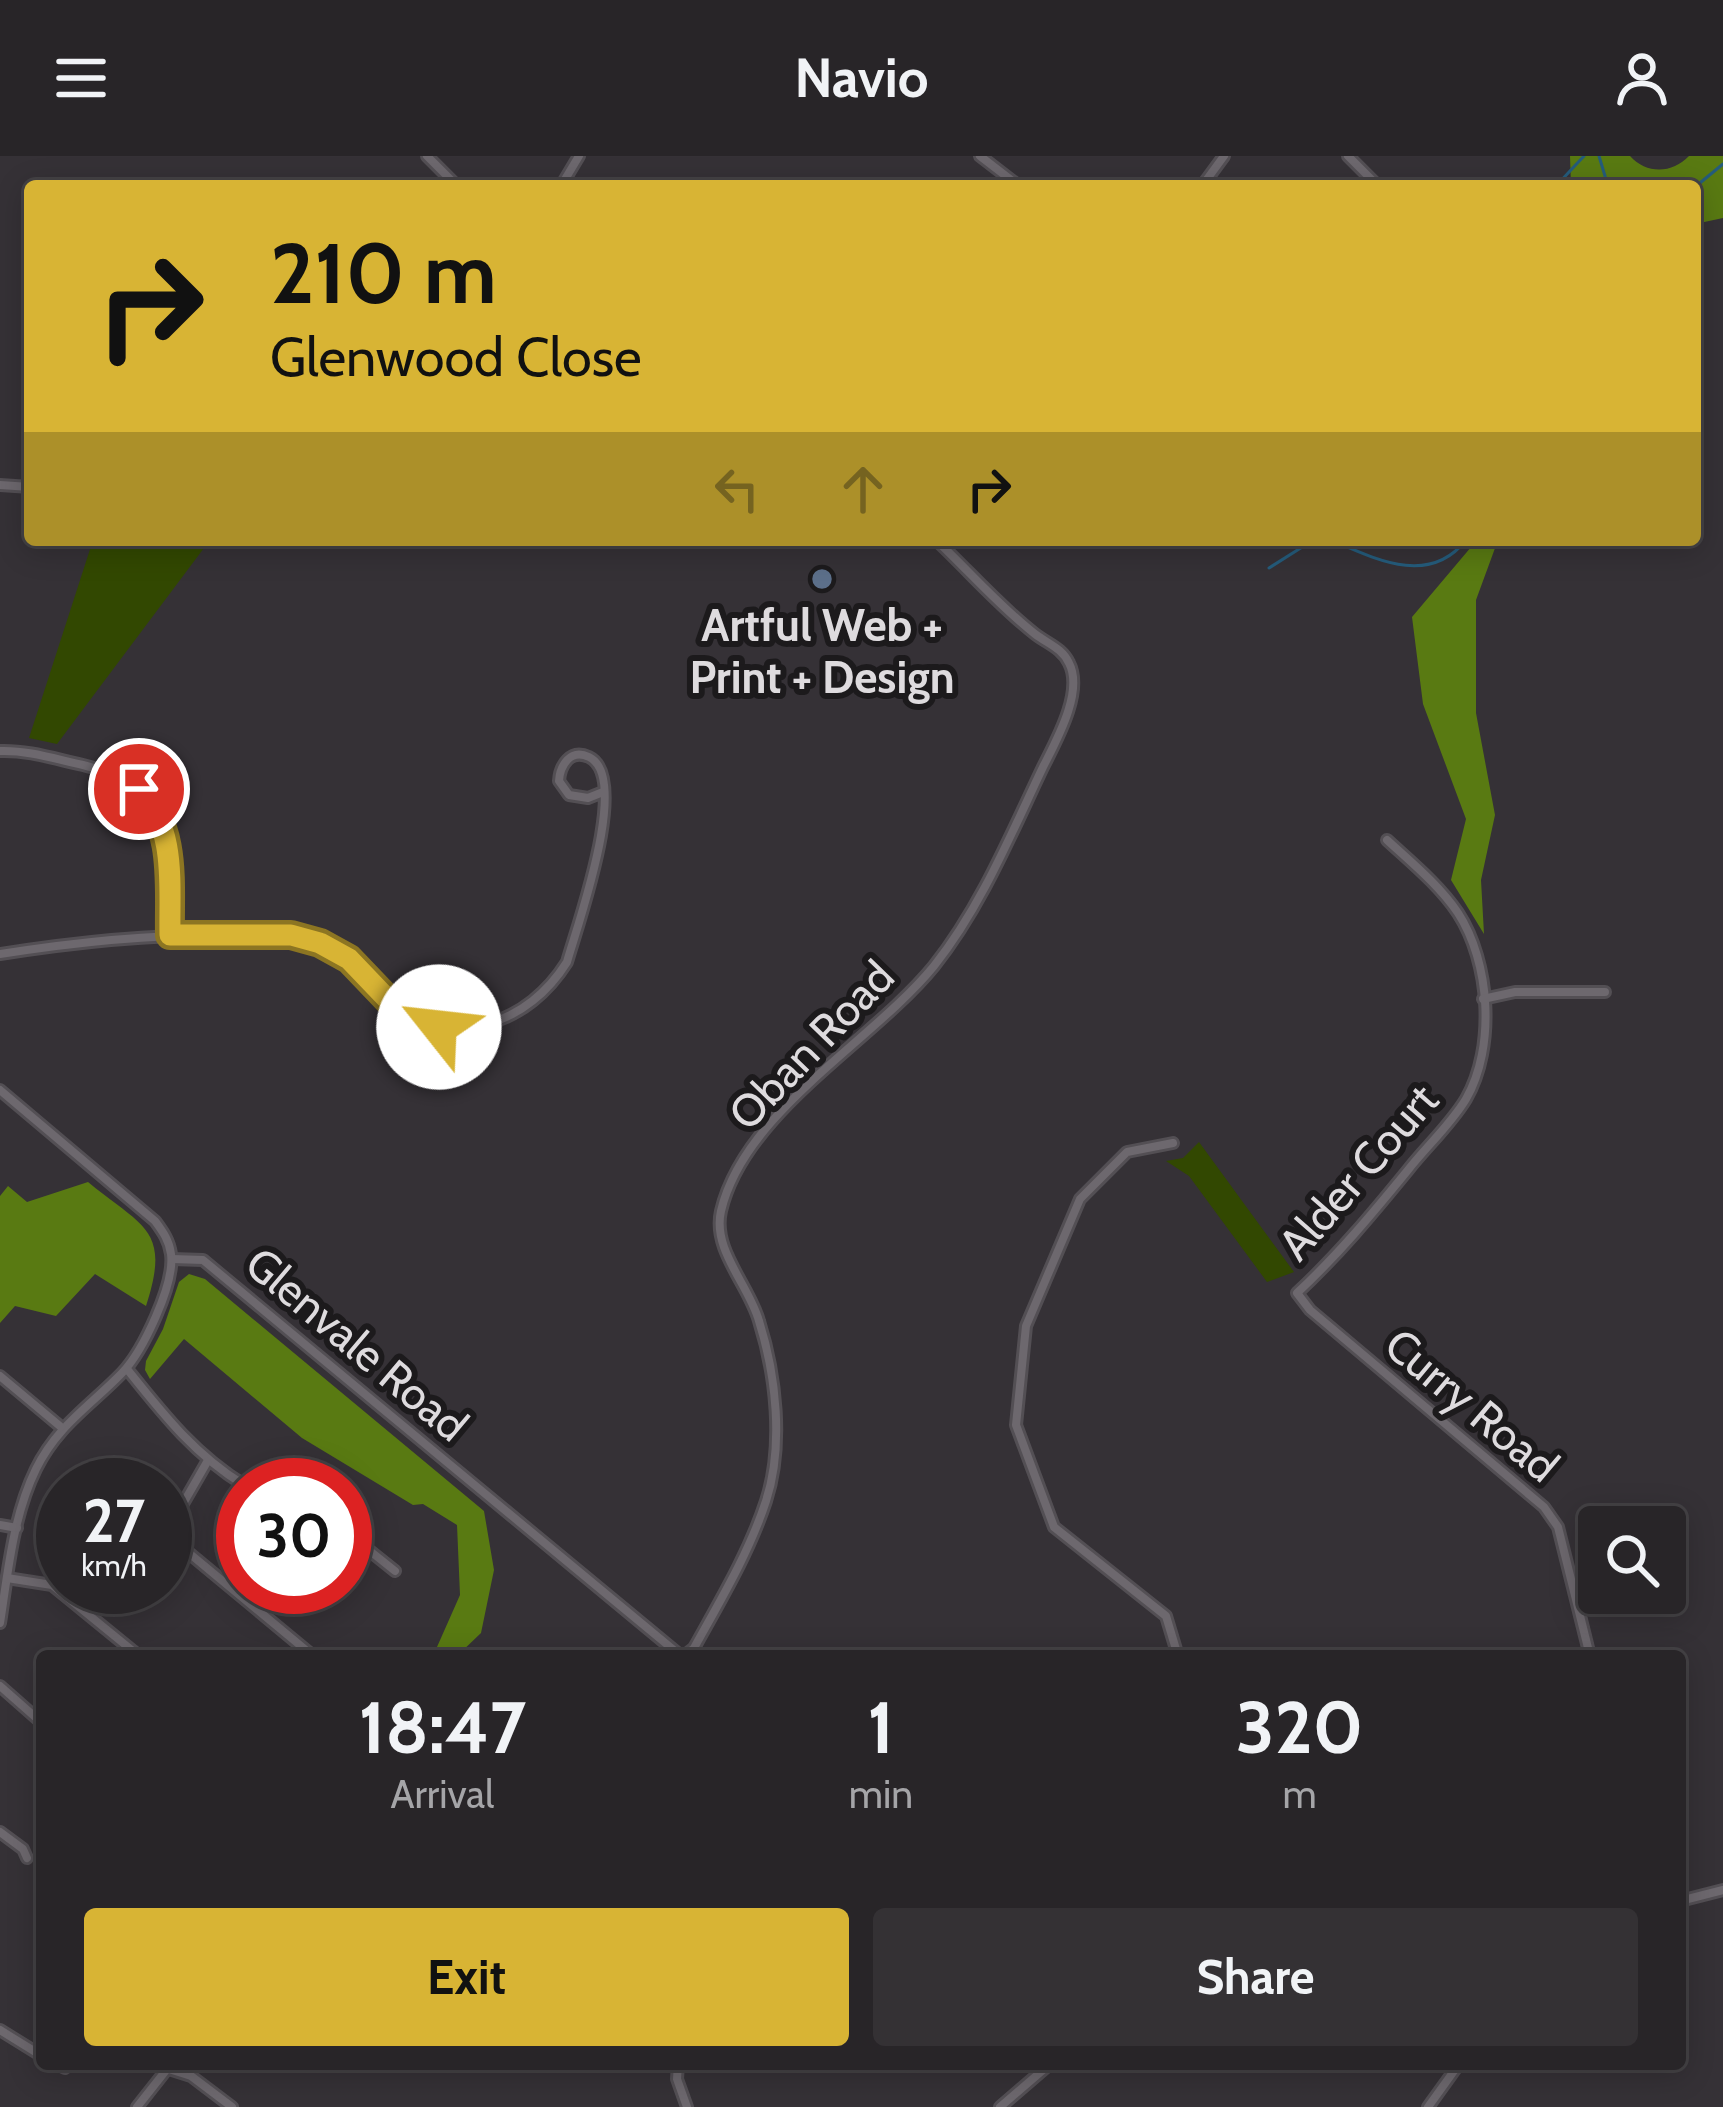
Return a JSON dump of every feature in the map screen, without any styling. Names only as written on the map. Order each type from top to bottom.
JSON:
[{"type":"street","points":[[427,156],[452,180]]},
{"type":"street","points":[[980,156],[1011,180]]},
{"type":"street","points":[[1207,180],[1225,156]]},
{"type":"street","points":[[1348,156],[1372,180]]},
{"type":"street","name":"Oban Road","points":[[691,1650],[767,1498],[775,1438],[773,1391],[759,1318],[722,1239],[720,1213],[739,1167],[799,1091],[868,1034],[933,967],[968,917],[1048,756],[1072,688],[1072,670],[1057,648],[942,546]]},
{"type":"street","points":[[0,751],[96,769],[130,782],[151,801],[169,849],[170,935]]},
{"type":"street","points":[[0,954],[170,935],[291,935],[320,943],[349,959],[392,1004],[439,1027],[470,1028],[504,1020],[532,1004],[567,962],[605,815],[604,775],[593,759],[580,754],[561,766],[559,781],[569,795],[588,798],[603,792]]},
{"type":"street","name":"Alder Court","points":[[1297,1294],[1342,1252],[1466,1100],[1480,1066],[1485,1034],[1478,958],[1460,916],[1443,892],[1387,840]]},
{"type":"street","points":[[1483,999],[1515,992],[1605,992]]},
{"type":"street","name":"Glenvale Road","points":[[0,1090],[155,1221],[167,1238],[172,1259],[203,1260],[676,1650]]},
{"type":"street","points":[[1172,1143],[1127,1152],[1080,1199],[1026,1326],[1016,1425],[1054,1527],[1166,1616],[1176,1650]]},
{"type":"street","points":[[0,1623],[16,1528],[36,1468],[61,1427],[127,1369],[157,1313],[172,1259]]},
{"type":"street","name":"Curry Road","points":[[1297,1294],[1310,1310],[1544,1507],[1558,1527],[1589,1650]]},
{"type":"street","points":[[127,1369],[176,1432],[216,1468]]},
{"type":"street","points":[[0,1376],[61,1427]]},
{"type":"street","points":[[207,1462],[173,1521],[172,1539],[306,1650]]},
{"type":"street","points":[[0,1525],[16,1528]]},
{"type":"street","points":[[372,1553],[395,1571]]},
{"type":"street","points":[[8,1578],[52,1585],[132,1650]]},
{"type":"street","points":[[0,1686],[36,1718]]},
{"type":"street","points":[[0,1832],[23,1849],[27,1858]]},
{"type":"street","points":[[1686,1899],[1723,1890]]},
{"type":"street","points":[[0,2030],[36,2052]]},
{"type":"street","points":[[137,2107],[168,2070]]},
{"type":"street","points":[[177,2070],[232,2107]]},
{"type":"street","points":[[678,2070],[687,2107]]},
{"type":"street","points":[[1000,2107],[1043,2070]]},
{"type":"street","points":[[1428,2107],[1455,2070]]},
{"type":"green space","points":[[1570,156],[1630,156],[1660,170],[1689,156],[1723,156],[1723,218],[1701,223],[1701,180],[1571,180]]},
{"type":"green space","points":[[91,546],[206,546],[57,744],[29,738]]},
{"type":"green space","points":[[1472,546],[1496,546],[1476,600],[1476,713],[1495,815],[1481,880],[1484,934],[1451,880],[1466,819],[1423,704],[1412,617]]},
{"type":"green space","points":[[1199,1142],[1294,1272],[1267,1282],[1189,1176],[1166,1161],[1183,1158]]},
{"type":"green space","points":[[88,1182],[147,1232],[155,1261],[146,1306],[95,1274],[56,1316],[15,1306],[0,1323],[0,1196],[8,1186],[27,1202]]},
{"type":"green space","points":[[189,1274],[205,1279],[484,1511],[494,1570],[481,1633],[463,1650],[436,1650],[460,1595],[457,1525],[372,1480],[372,1458],[335,1458],[302,1438],[184,1339],[150,1379],[146,1361],[179,1282]]},
{"type":"waterway","points":[[1562,180],[1584,156]]},
{"type":"waterway","points":[[1599,156],[1606,180]]},
{"type":"waterway","points":[[1701,182],[1723,164]]},
{"type":"waterway","points":[[1269,568],[1304,546]]},
{"type":"waterway","points":[[1346,546],[1383,561],[1419,566],[1460,546]]},
{"type":"place","name":"Artful Web + Print + Design","points":[[822,579]]},
{"type":"route","points":[[139,789],[161,818],[169,849],[170,935],[291,935],[320,943],[349,959],[392,1004],[439,1027]]}]
